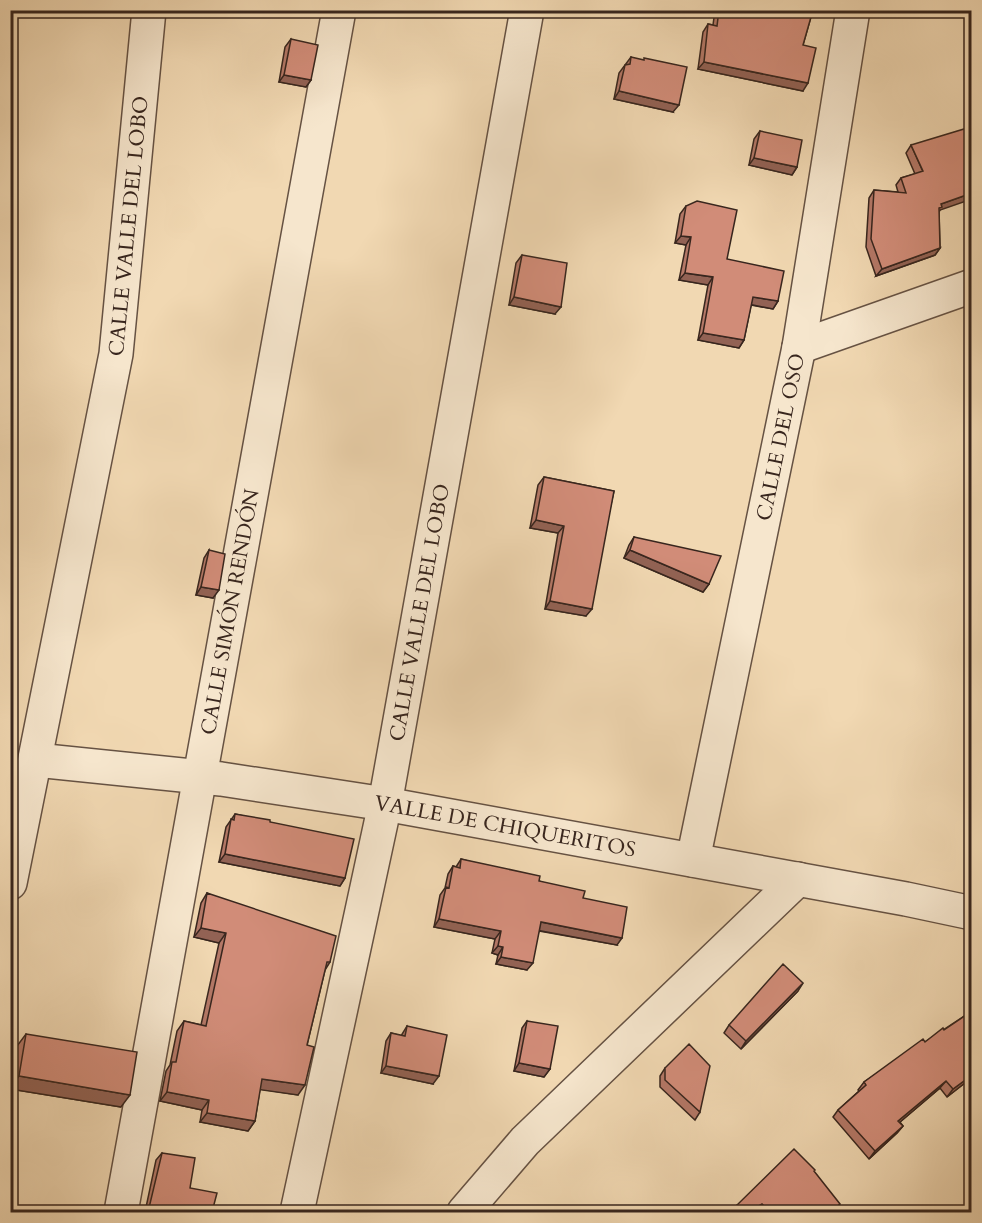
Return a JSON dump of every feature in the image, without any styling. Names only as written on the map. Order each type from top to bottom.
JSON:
[{"type":"street","name":"CALLE VALLE DEL LOBO","points":[[10,883],[116,354],[149,10]]},
{"type":"street","name":"CALLE SIMÓN RENDÓN","points":[[121,1212],[339,10]]},
{"type":"street","name":"CALLE VALLE DEL LOBO","points":[[297,1212],[385,804],[527,10]]},
{"type":"street","name":"CALLE DEL OSO","points":[[693,860],[799,347],[853,10]]},
{"type":"street","points":[[799,347],[972,285]]},
{"type":"street","name":"VALLE DE CHIQUERITOS","points":[[36,760],[201,777],[385,804],[972,913]]},
{"type":"street","points":[[464,1212],[525,1141],[798,879]]},
{"type":"building","points":[[719,10],[813,10],[803,45],[816,48],[808,83],[704,62],[708,24],[717,26]]},
{"type":"building","points":[[291,39],[318,45],[311,80],[284,75]]},
{"type":"building","points":[[631,57],[687,67],[679,105],[619,91],[625,65],[630,64]]},
{"type":"building","points":[[964,129],[972,149],[972,193],[941,204],[942,207],[939,208],[940,248],[882,269],[871,239],[874,190],[906,193],[901,178],[923,171],[911,145]]},
{"type":"building","points":[[760,131],[802,140],[797,167],[754,158]]},
{"type":"building","points":[[697,201],[737,210],[727,259],[784,271],[778,301],[753,297],[744,340],[703,333],[713,277],[685,273],[691,237],[681,236],[686,206]]},
{"type":"building","points":[[522,255],[567,263],[561,307],[514,297]]},
{"type":"building","points":[[544,477],[614,491],[592,609],[550,601],[564,526],[536,520]]},
{"type":"building","points":[[634,537],[721,556],[709,584],[630,550]]},
{"type":"building","points":[[209,550],[225,554],[219,590],[201,587]]},
{"type":"building","points":[[235,814],[354,839],[345,878],[225,854],[231,819],[234,820]]},
{"type":"building","points":[[461,859],[540,876],[539,881],[585,891],[583,898],[627,907],[622,938],[541,922],[533,963],[501,957],[503,947],[498,946],[501,931],[439,919],[453,866],[460,868]]},
{"type":"building","points":[[207,893],[336,936],[330,962],[327,962],[307,1045],[314,1047],[305,1085],[262,1079],[255,1121],[207,1113],[209,1100],[167,1092],[172,1062],[176,1062],[184,1021],[206,1026],[226,933],[201,928]]},
{"type":"building","points":[[783,964],[803,983],[746,1041],[729,1025]]},
{"type":"building","points":[[972,1011],[972,1075],[953,1089],[946,1081],[898,1121],[903,1126],[875,1151],[838,1110],[866,1085],[864,1082],[923,1039],[925,1042]]},
{"type":"building","points":[[527,1021],[558,1026],[550,1069],[519,1063]]},
{"type":"building","points":[[407,1026],[447,1035],[439,1076],[386,1066],[391,1033],[405,1036]]},
{"type":"building","points":[[26,1034],[137,1052],[130,1095],[19,1076]]},
{"type":"building","points":[[689,1044],[710,1066],[700,1112],[665,1080],[665,1068]]},
{"type":"building","points":[[794,1149],[815,1170],[840,1204],[830,1212],[765,1212],[767,1209],[762,1204],[749,1212],[742,1212],[737,1205]]},
{"type":"building","points":[[162,1153],[195,1158],[190,1188],[217,1193],[212,1212],[148,1212]]}]
